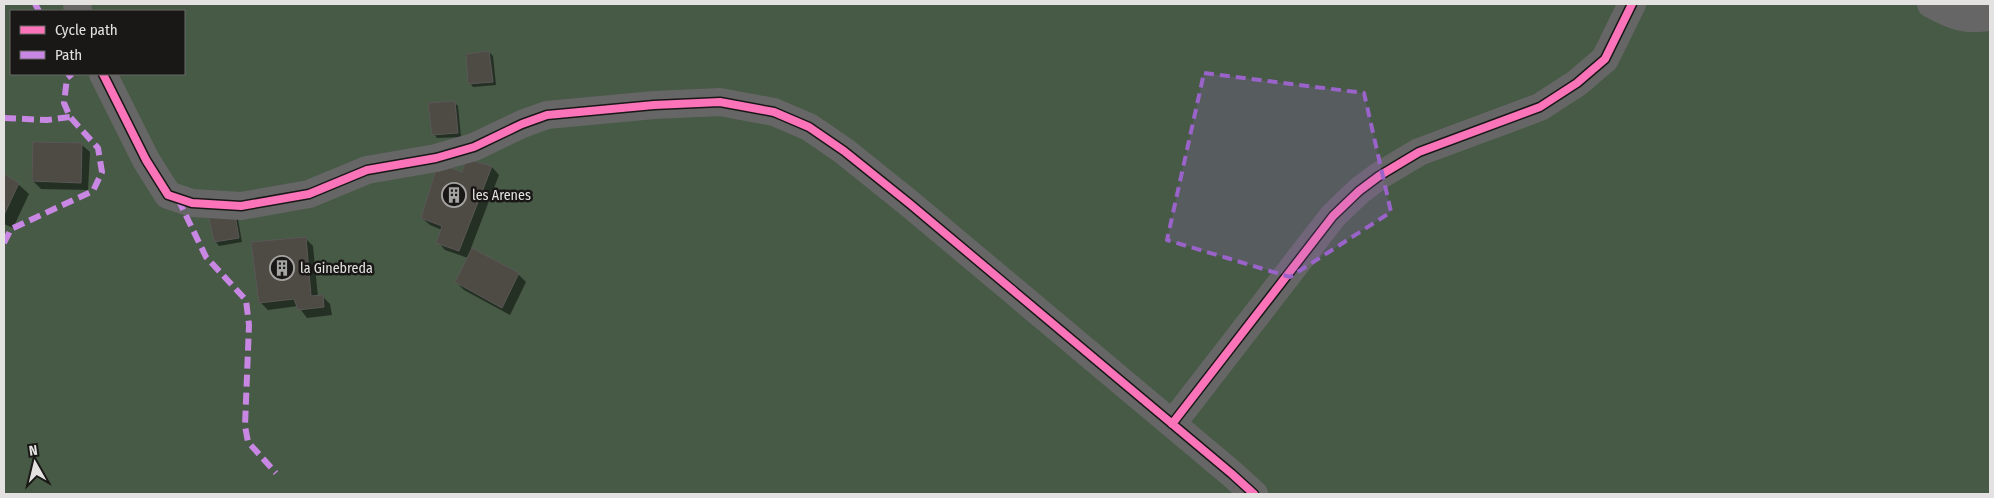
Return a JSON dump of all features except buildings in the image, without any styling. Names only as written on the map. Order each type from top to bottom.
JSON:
[{"type":"street","points":[[1172,424],[1333,216],[1360,191],[1379,176],[1419,152],[1540,107],[1577,83],[1605,59],[1632,4]]},
{"type":"street","points":[[1931,4],[1954,15],[1973,20],[1990,17]]},
{"type":"street","points":[[104,75],[146,160],[168,195],[192,203],[241,206],[309,194],[367,170],[436,158],[474,147],[522,124],[547,115],[654,105],[720,102],[774,112],[809,127],[844,151],[910,204],[1254,494]]},
{"type":"highlighted area","points":[[1204,73],[1364,93],[1391,212],[1290,277],[1167,240]]},
{"type":"green space","points":[[4,4],[1990,4],[1990,494],[4,494]]},
{"type":"marked path","points":[[35,4],[38,10]]},
{"type":"marked path","points":[[4,243],[11,229],[93,191],[102,172],[98,148],[70,117],[64,103],[67,78],[71,75]]},
{"type":"marked path","points":[[4,118],[47,120],[70,117]]},
{"type":"marked path","points":[[178,199],[206,257],[246,300],[249,325],[245,426],[248,442],[276,473]]},
{"type":"cycle path","points":[[1172,424],[1333,216],[1359,191],[1379,176],[1419,152],[1540,107],[1577,83],[1605,59],[1632,4]]},
{"type":"cycle path","points":[[104,75],[146,160],[168,195],[192,203],[241,206],[309,194],[367,170],[436,158],[474,147],[522,124],[547,115],[654,105],[720,102],[774,112],[809,127],[844,151],[910,204],[1254,494]]},
{"type":"place","name":"les Arenes","points":[[454,195]]},
{"type":"place","name":"la Ginebreda","points":[[282,268]]}]
